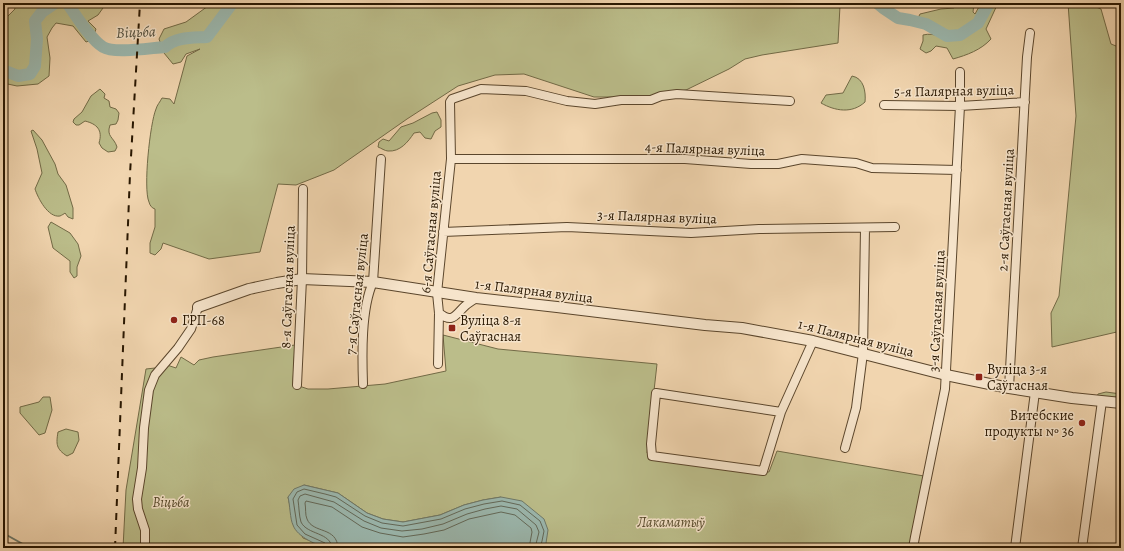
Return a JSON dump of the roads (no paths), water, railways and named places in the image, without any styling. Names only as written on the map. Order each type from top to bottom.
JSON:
[{"type":"street","name":"2-я Саўгасная вуліца","points":[[1009,388],[1027,57],[1030,33]]},
{"type":"street","name":"3-я Саўгасная вуліца","points":[[913,548],[945,389],[957,170],[960,72]]},
{"type":"street","name":"6-я Саўгасная вуліца","points":[[438,364],[439,313],[437,293],[451,159],[450,102],[457,96],[481,89],[526,92],[567,101],[595,104],[621,100],[651,100],[661,96],[677,94],[790,101]]},
{"type":"street","name":"5-я Палярная вуліца","points":[[884,104],[960,106],[1025,102]]},
{"type":"street","name":"7-я Саўгасная вуліца","points":[[363,384],[362,346],[368,293],[373,282],[382,159]]},
{"type":"street","name":"4-я Палярная вуліца","points":[[451,159],[685,159],[751,164],[778,164],[802,159],[856,164],[872,168],[957,170]]},
{"type":"street","name":"8-я Саўгасная вуліца","points":[[297,385],[302,280],[303,189]]},
{"type":"street","name":"3-я Палярная вуліца","points":[[443,232],[567,227],[691,234],[760,229],[895,227]]},
{"type":"street","points":[[845,448],[856,408],[863,353],[865,228]]},
{"type":"street","name":"1-я Палярная вуліца","points":[[145,548],[145,530],[138,509],[137,499],[142,468],[145,414],[149,390],[155,374],[178,348],[191,329],[198,308],[249,289],[277,283],[302,280],[373,282],[476,298],[742,328],[813,340],[946,375],[1009,388],[1121,403]]},
{"type":"street","points":[[439,313],[445,318],[457,316],[465,306],[476,298]]},
{"type":"street","points":[[781,412],[656,393],[651,444],[652,456],[763,471],[781,412],[813,340]]},
{"type":"street","points":[[1016,548],[1035,392]]},
{"type":"street","points":[[1082,548],[1102,401]]},
{"type":"water","points":[[304,485],[338,493],[367,513],[383,519],[403,522],[440,515],[464,505],[483,500],[501,497],[522,501],[544,519],[548,530],[546,543],[543,548],[324,547],[303,537],[295,529],[292,522],[288,497],[294,489]]},
{"type":"waterway","points":[[34,3],[52,5]]},
{"type":"waterway","name":"Віцьба","points":[[3,70],[18,76],[30,74],[35,66],[37,39],[35,21],[42,12],[55,3]]},
{"type":"waterway","name":"Віцьба","points":[[67,3],[88,33],[98,43],[103,47],[115,50],[165,47],[174,41],[207,37],[231,3]]},
{"type":"waterway","name":"Віцьба","points":[[877,3],[898,18],[926,24],[947,36],[960,35],[978,23],[989,3]]},
{"type":"waterway","points":[[3,533],[30,548]]},
{"type":"railway","points":[[115,548],[130,174],[140,3]]},
{"type":"place","name":"ГРП-68","points":[[174,320]]},
{"type":"place","name":"Вуліца 8-я Саўгасная","points":[[452,328]]},
{"type":"place","name":"Вуліца 3-я Саўгасная","points":[[979,377]]},
{"type":"place","name":"Витебские продукты № 36","points":[[1082,423]]},
{"type":"park label","name":"Лакаматыў","points":[[671,522]]}]
